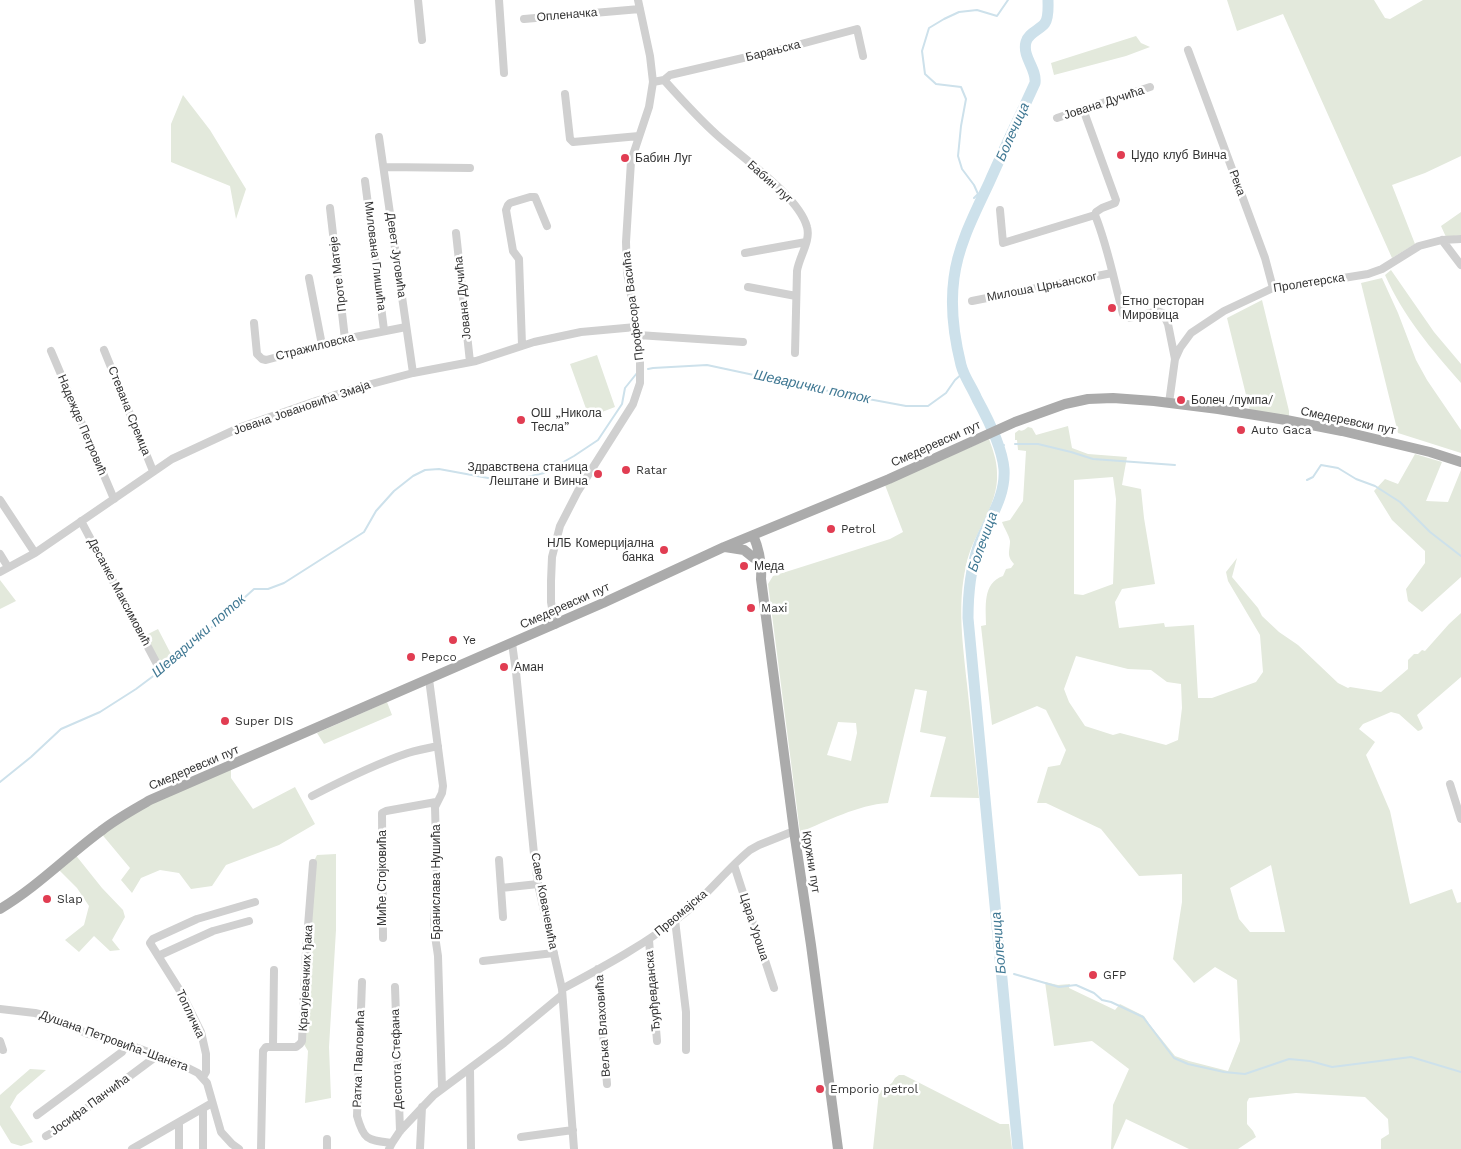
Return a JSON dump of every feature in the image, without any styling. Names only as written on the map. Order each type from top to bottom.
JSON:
[{"type":"main road","name":"Смедеревски пут","points":[[0,909],[26,891],[100,832],[142,805],[555,625],[724,547],[881,482],[1042,411],[1077,401],[1118,398],[1169,403],[1218,409],[1304,424],[1430,452],[1461,462]]},
{"type":"main road","points":[[724,547],[744,550],[757,555],[759,542],[769,528]]},
{"type":"main road","name":"Кружни пут","points":[[750,536],[762,568],[761,579],[794,832],[838,1149]]},
{"type":"street","points":[[418,0],[422,40]]},
{"type":"street","points":[[500,0],[504,73]]},
{"type":"street","name":"Професора Васића","points":[[555,625],[551,602],[552,557],[560,526],[578,491],[628,413],[636,398],[640,378],[637,331],[627,272],[626,242],[631,161],[649,107],[653,82],[646,34],[638,0]]},
{"type":"street","name":"Опленачка","points":[[524,19],[640,9]]},
{"type":"street","name":"Барањска","points":[[664,80],[670,75],[857,29],[863,56]]},
{"type":"street","name":"Река","points":[[1188,50],[1265,258],[1273,288]]},
{"type":"street","points":[[653,82],[664,80]]},
{"type":"street","name":"Бабин луг","points":[[664,80],[702,122],[791,199],[804,219],[808,228],[808,236],[798,263],[795,353]]},
{"type":"street","name":"Јована Дучића","points":[[1057,118],[1150,88]]},
{"type":"street","points":[[565,94],[570,139],[573,142],[639,136]]},
{"type":"street","points":[[1000,210],[1004,243],[1095,215],[1098,211],[1115,203],[1116,200],[1083,109]]},
{"type":"street","name":"Девет Југовића","points":[[379,137],[413,373]]},
{"type":"street","points":[[384,167],[470,168]]},
{"type":"street","name":"Милована Глишића","points":[[365,182],[384,330]]},
{"type":"street","points":[[522,345],[519,259],[513,251],[506,210],[508,205],[535,197],[547,226]]},
{"type":"street","name":"Проте Матеје","points":[[330,208],[345,339]]},
{"type":"street","points":[[1095,215],[1102,233],[1123,314],[1130,318],[1159,311],[1165,315],[1175,359],[1169,403]]},
{"type":"street","name":"Јована Дучића","points":[[456,233],[470,362]]},
{"type":"street","name":"Пролетерска","points":[[1175,359],[1185,340],[1203,324],[1224,311],[1273,288],[1368,274],[1382,269],[1419,246],[1442,240],[1461,239]]},
{"type":"street","points":[[1442,240],[1461,265]]},
{"type":"street","points":[[744,253],[806,242]]},
{"type":"street","name":"Милоша Црњанског","points":[[972,301],[1112,273]]},
{"type":"street","points":[[309,278],[322,345]]},
{"type":"street","points":[[748,287],[796,296]]},
{"type":"street","name":"Стражиловска","points":[[254,323],[257,354],[262,360],[384,330],[406,327]]},
{"type":"street","name":"Јована Јовановића Змаја","points":[[0,572],[35,553],[175,457],[241,427],[357,387],[413,373],[470,362],[522,345],[580,332],[637,331],[744,342]]},
{"type":"street","name":"Стевана Сремца","points":[[104,350],[153,471]]},
{"type":"street","name":"Надежде Петровић","points":[[50,351],[114,499]]},
{"type":"street","points":[[0,500],[35,553]]},
{"type":"street","name":"Десанке Максимовић","points":[[81,521],[157,664]]},
{"type":"street","points":[[0,554],[8,567]]},
{"type":"street","name":"Саве Ковачевића","points":[[512,643],[538,884],[562,992],[574,1149]]},
{"type":"street","name":"Бранислава Нушића","points":[[429,680],[443,786],[441,796],[436,802],[435,812],[437,878],[434,919],[438,956],[442,1088]]},
{"type":"street","points":[[312,796],[348,778],[399,757],[438,746]]},
{"type":"street","points":[[1450,784],[1461,819]]},
{"type":"street","name":"Миће Стојковића","points":[[383,938],[382,813],[436,802]]},
{"type":"street","name":"Првомајска","points":[[390,1146],[400,1131],[442,1088],[536,1018],[562,992],[598,969],[624,956],[675,920],[700,899],[750,850],[794,832]]},
{"type":"street","points":[[499,860],[503,917]]},
{"type":"street","name":"Крагујевачких ђака","points":[[273,1046],[296,1047],[302,1041],[306,951],[313,863]]},
{"type":"street","name":"Цара Уроша","points":[[734,865],[774,988]]},
{"type":"street","points":[[501,888],[538,884]]},
{"type":"street","points":[[249,921],[213,930],[158,956],[151,945],[153,939],[197,919],[254,902]]},
{"type":"street","points":[[675,920],[686,1012],[686,1050]]},
{"type":"street","name":"Ђурђевданска","points":[[648,940],[657,1041]]},
{"type":"street","points":[[483,961],[554,954]]},
{"type":"street","name":"Топличка","points":[[158,956],[182,994],[201,1032],[206,1054],[206,1072],[203,1077]]},
{"type":"street","name":"Вељка Влаховића","points":[[598,969],[607,1084]]},
{"type":"street","points":[[261,1149],[263,1051],[266,1047],[273,1046],[274,970]]},
{"type":"street","name":"Ратка Павловића","points":[[362,982],[357,1116],[363,1132],[371,1140],[390,1146]]},
{"type":"street","name":"Деспота Стефана","points":[[394,987],[400,1131]]},
{"type":"street","name":"Душана Петровића-Шанета","points":[[0,1009],[51,1017],[88,1034],[158,1055],[198,1073],[207,1083],[221,1132],[238,1149]]},
{"type":"street","points":[[0,1041],[3,1050]]},
{"type":"street","points":[[37,1115],[122,1052],[126,1045]]},
{"type":"street","name":"Јосифа Панчића","points":[[46,1136],[59,1129],[158,1055]]},
{"type":"street","points":[[470,1069],[471,1149]]},
{"type":"street","points":[[132,1149],[212,1103]]},
{"type":"street","points":[[420,1149],[422,1107]]},
{"type":"street","points":[[203,1109],[203,1149]]},
{"type":"street","points":[[179,1123],[179,1149]]},
{"type":"street","points":[[521,1137],[572,1130]]},
{"type":"street","points":[[327,1139],[327,1149]]},
{"type":"shaded area","points":[[1227,0],[1374,0],[1385,18],[1390,19],[1423,0],[1461,0],[1461,156],[1425,173],[1392,185],[1415,244],[1392,258],[1283,14],[1237,31]]},
{"type":"shaded area","points":[[1136,36],[1141,43],[1150,47],[1126,56],[1054,75],[1051,63]]},
{"type":"shaded area","points":[[183,95],[210,130],[246,189],[236,219],[230,186],[171,162],[171,124]]},
{"type":"shaded area","points":[[1461,212],[1461,235],[1446,237],[1441,226]]},
{"type":"shaded area","points":[[1391,270],[1434,332],[1461,364],[1461,383],[1429,345],[1400,305],[1385,275]]},
{"type":"shaded area","points":[[1382,278],[1416,360],[1427,380],[1461,430],[1461,453],[1398,433],[1361,283]]},
{"type":"shaded area","points":[[1262,300],[1289,417],[1250,411],[1227,318]]},
{"type":"shaded area","points":[[597,355],[615,407],[589,417],[570,364]]},
{"type":"shaded area","points":[[1068,426],[1072,448],[1088,454],[1127,457],[1122,485],[1141,489],[1155,584],[1122,589],[1115,602],[1119,628],[1164,623],[1165,627],[1194,625],[1198,698],[1212,698],[1256,682],[1263,672],[1260,635],[1228,581],[1226,572],[1237,558],[1232,577],[1258,608],[1262,616],[1279,632],[1298,645],[1338,683],[1348,688],[1381,692],[1408,669],[1408,660],[1414,654],[1418,654],[1422,650],[1425,651],[1461,613],[1461,677],[1417,715],[1423,728],[1418,731],[1399,714],[1391,712],[1363,724],[1359,729],[1375,742],[1366,755],[1390,811],[1410,904],[1452,889],[1457,903],[1461,902],[1461,1149],[1381,1149],[1381,1139],[1389,1134],[1388,1119],[1365,1097],[1296,1093],[1249,1098],[1247,1102],[1247,1124],[1256,1137],[1238,1149],[1189,1149],[1126,1119],[1113,1149],[1111,1149],[1113,1105],[1129,1069],[1092,1041],[1054,1046],[1045,982],[1058,985],[1070,984],[1069,988],[1115,1010],[1120,1004],[1144,1016],[1175,1056],[1228,1071],[1240,1041],[1237,980],[1215,967],[1194,983],[1173,959],[1182,902],[1182,874],[1139,876],[1101,829],[1046,803],[1037,803],[1048,767],[1060,765],[1066,750],[1046,710],[1037,706],[992,725],[981,626],[986,625],[986,604],[991,584],[1003,576],[1006,569],[1011,568],[1014,564],[1009,555],[1010,541],[1002,522],[1010,520],[1023,501],[1026,451],[1018,450],[1015,433],[1028,427],[1032,428],[1036,435]],"holes":[[[1113,477],[1116,499],[1113,584],[1083,595],[1074,594],[1074,480]],[[1076,656],[1128,669],[1151,670],[1167,682],[1181,684],[1182,708],[1178,740],[1166,745],[1120,733],[1113,735],[1085,726],[1069,702],[1064,689]],[[1271,865],[1285,932],[1250,932],[1239,919],[1230,888]]]},
{"type":"shaded area","points":[[989,439],[996,464],[996,485],[990,508],[969,554],[963,581],[961,610],[979,798],[930,797],[946,737],[920,732],[927,691],[915,689],[888,803],[854,810],[800,832],[768,584],[773,576],[890,539],[903,532],[885,485]],"holes":[[[838,722],[856,723],[857,733],[851,761],[827,755]]]},
{"type":"shaded area","points":[[1415,454],[1442,462],[1426,501],[1448,502],[1461,470],[1461,577],[1422,612],[1408,601],[1406,589],[1425,563],[1425,551],[1392,520],[1374,491],[1385,479],[1398,484]]},
{"type":"shaded area","points":[[0,580],[16,601],[0,609]]},
{"type":"shaded area","points":[[158,629],[172,656],[159,663],[144,636]]},
{"type":"shaded area","points":[[387,702],[392,715],[324,744],[317,733]]},
{"type":"shaded area","points":[[231,766],[231,778],[253,809],[295,787],[315,824],[279,845],[226,865],[212,886],[191,889],[179,873],[160,870],[141,878],[132,893],[121,880],[130,868],[100,832],[123,815]]},
{"type":"shaded area","points":[[74,853],[102,888],[123,910],[125,917],[112,940],[120,950],[110,951],[94,936],[79,952],[65,940],[84,925],[89,906],[77,888],[56,867]]},
{"type":"shaded area","points":[[336,854],[336,930],[329,1047],[331,1098],[305,1103],[308,1051],[302,1041],[313,863],[317,855]]},
{"type":"shaded area","points":[[30,1069],[46,1070],[17,1095],[10,1107],[33,1142],[21,1146],[11,1143],[0,1125],[0,1095]]},
{"type":"shaded area","points":[[899,1075],[904,1075],[1000,1124],[1009,1124],[1012,1149],[873,1149],[879,1092],[892,1083]]},
{"type":"waterway","name":"Болечица","points":[[974,198],[978,194],[962,169],[958,156],[966,99],[961,87],[936,84],[925,74],[922,51],[929,28],[944,19],[959,12],[977,10],[997,16],[1008,0]]},
{"type":"waterway","name":"Болечица","points":[[1018,1149],[968,618],[969,591],[973,565],[978,547],[999,500],[1004,480],[1004,469],[994,433],[962,369],[955,333],[952,300],[956,266],[963,241],[1035,83],[1034,73],[1025,47],[1029,36],[1046,21],[1048,0]]},
{"type":"waterway","name":"Шеварички поток","points":[[648,369],[707,365],[906,406],[928,406],[946,393],[955,380],[963,373]]},
{"type":"waterway","name":"Шеварички поток","points":[[0,782],[61,729],[100,712],[136,689],[180,656],[254,589],[268,589],[284,583],[364,532],[376,511],[394,491],[413,476],[425,470],[439,469],[499,480],[519,479],[544,473],[574,456],[598,440],[622,404],[625,388],[637,373]]},
{"type":"waterway","points":[[1015,444],[1038,444],[1093,459],[1175,465]]},
{"type":"waterway","name":"Болечица","points":[[999,447],[1004,445]]},
{"type":"waterway","points":[[1307,480],[1313,477],[1321,465],[1338,468],[1356,479],[1375,486],[1400,502],[1430,532],[1461,556]]},
{"type":"waterway","points":[[1014,974],[1059,987],[1076,985],[1094,993],[1102,1000],[1111,1002],[1143,1017],[1174,1058],[1188,1064],[1224,1072],[1245,1074],[1289,1059],[1310,1061],[1332,1067],[1411,1057],[1461,1072]]},
{"type":"place","name":"Џудо клуб Винча","points":[[1121,155]]},
{"type":"place","name":"Бабин Луг","points":[[625,158]]},
{"type":"place","name":"Етно ресторан Мировица","points":[[1112,308]]},
{"type":"place","name":"Болеч /пумпа/","points":[[1181,400]]},
{"type":"place","name":"ОШ „Никола Тесла”","points":[[521,420]]},
{"type":"place","name":"Auto Gaca","points":[[1241,430]]},
{"type":"place","name":"Ratar","points":[[626,470]]},
{"type":"place","name":"Здравствена станица Лештане и Винча","points":[[598,474]]},
{"type":"place","name":"Petrol","points":[[831,529]]},
{"type":"place","name":"НЛБ Комерцијална банка","points":[[664,550]]},
{"type":"place","name":"Меда","points":[[744,566]]},
{"type":"place","name":"Maxi","points":[[751,608]]},
{"type":"place","name":"Ye","points":[[453,640]]},
{"type":"place","name":"Pepco","points":[[411,657]]},
{"type":"place","name":"Аман","points":[[504,667]]},
{"type":"place","name":"Super DIS","points":[[225,721]]},
{"type":"place","name":"Slap","points":[[47,899]]},
{"type":"place","name":"GFP","points":[[1093,975]]},
{"type":"place","name":"Emporio petrol","points":[[820,1089]]}]
